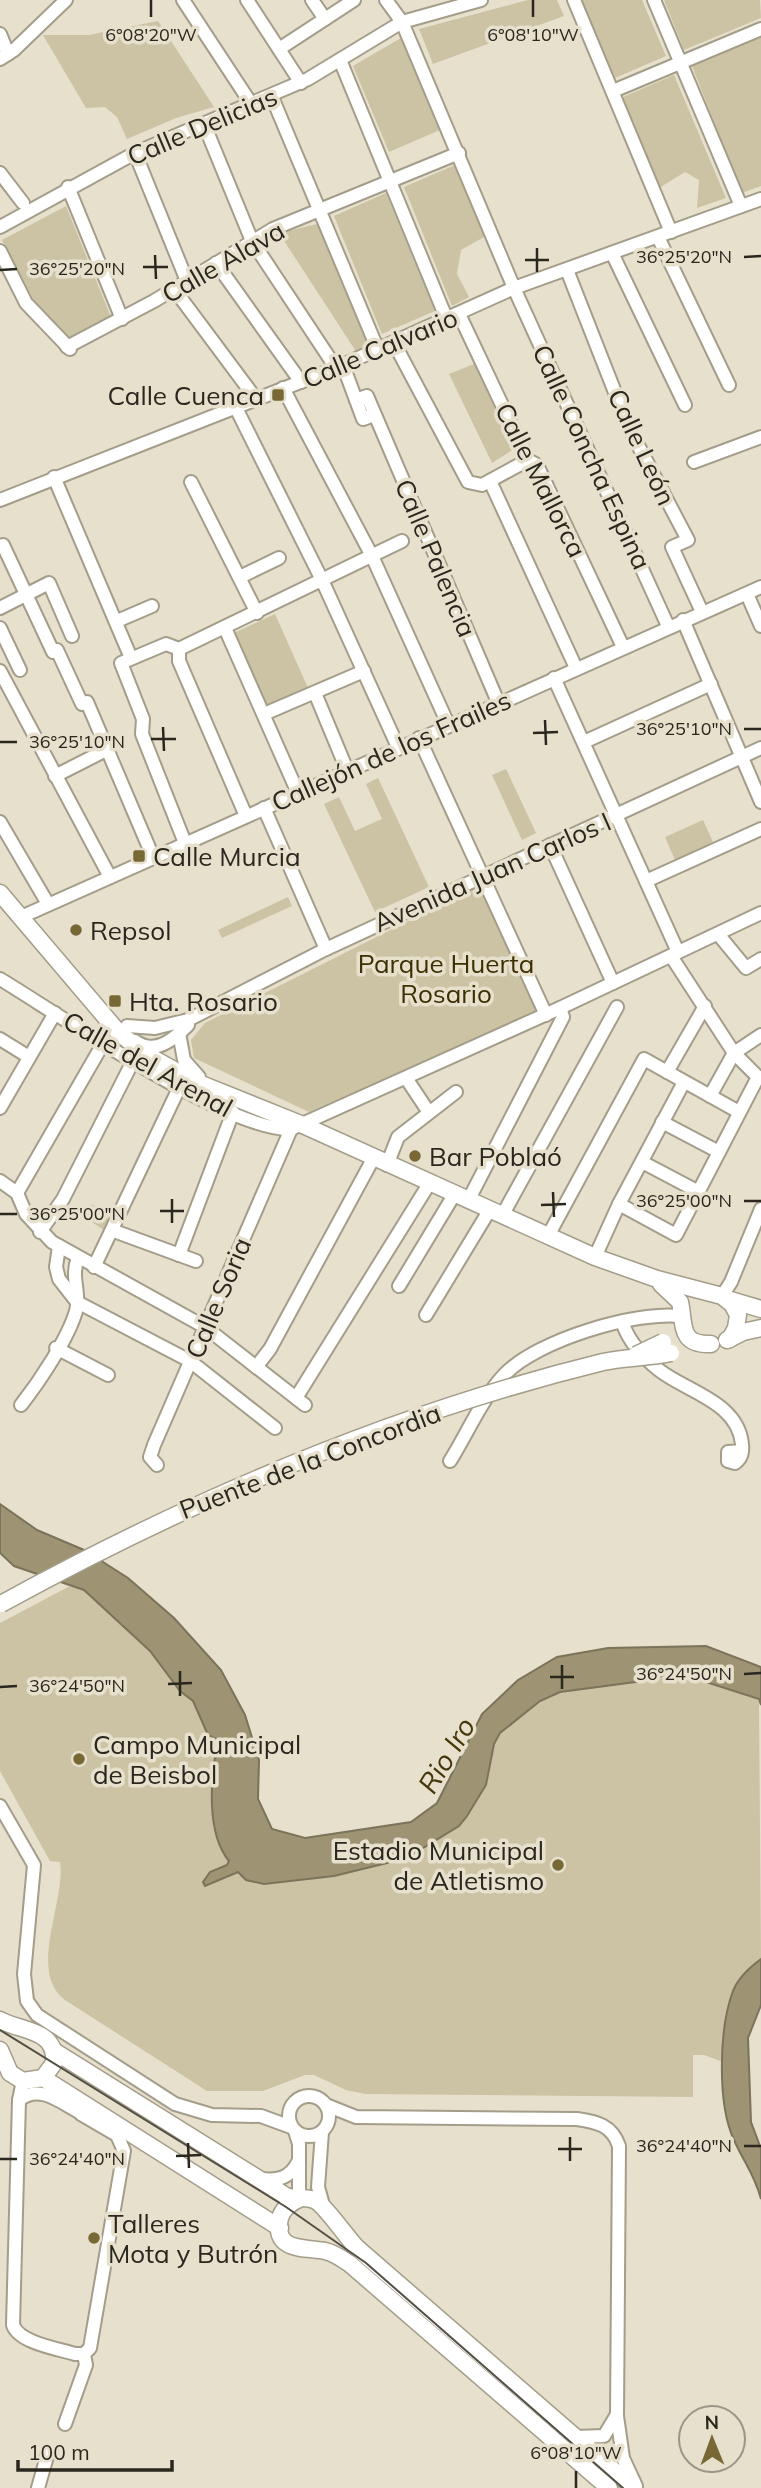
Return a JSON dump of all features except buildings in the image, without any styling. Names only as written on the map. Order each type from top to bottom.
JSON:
[{"type":"main road","points":[[0,893],[30,932],[133,1046],[155,1055],[196,1082],[202,1080],[297,1127],[596,1256],[657,1279],[761,1309]]},
{"type":"main road","points":[[24,921],[34,926],[48,940],[155,1055]]},
{"type":"main road","points":[[657,1279],[680,1303],[681,1317],[689,1338],[699,1343],[711,1344],[761,1328]]},
{"type":"main road","points":[[667,1348],[686,1304],[694,1297],[722,1297]]},
{"type":"main road","points":[[722,1297],[737,1315],[736,1328],[730,1339]]},
{"type":"main road","name":"Puente de la Concordia","points":[[1,1604],[159,1521],[328,1448],[502,1389],[667,1348],[711,1344]]},
{"type":"main road","points":[[0,2020],[44,2036],[54,2051],[84,2073],[112,2085],[286,2196],[312,2199],[323,2204],[332,2221],[356,2247],[636,2488]]},
{"type":"main road","points":[[27,2032],[11,2039],[7,2067],[43,2078],[280,2228]]},
{"type":"main road","points":[[43,2078],[53,2066],[54,2051]]},
{"type":"main road","points":[[299,2199],[283,2211],[280,2228],[284,2240],[294,2248],[335,2254],[379,2286],[609,2488]]},
{"type":"main road","points":[[312,2250],[326,2241],[332,2221]]},
{"type":"street","points":[[4,56],[65,0]]},
{"type":"street","points":[[183,0],[252,105]]},
{"type":"street","points":[[247,0],[301,83]]},
{"type":"street","points":[[313,0],[325,19]]},
{"type":"street","points":[[279,49],[355,0]]},
{"type":"street","name":"Calle Concha Espina","points":[[386,0],[402,22],[514,288],[668,626]]},
{"type":"street","name":"Calle Delicias","points":[[0,226],[135,153],[301,83],[402,22],[481,0]]},
{"type":"street","points":[[574,0],[670,232]]},
{"type":"street","points":[[654,0],[741,206]]},
{"type":"street","points":[[613,91],[761,29]]},
{"type":"street","points":[[0,34],[4,56]]},
{"type":"street","name":"Calle Mallorca","points":[[340,60],[390,183],[453,317],[528,460],[537,466],[623,647]]},
{"type":"street","points":[[272,97],[378,350]]},
{"type":"street","name":"Calle Palencia","points":[[204,124],[253,241],[339,366],[356,400],[367,396],[498,702]]},
{"type":"street","points":[[135,153],[187,281]]},
{"type":"street","name":"Calle Alava","points":[[0,251],[26,303],[69,348],[273,229],[459,153]]},
{"type":"street","points":[[0,173],[23,203]]},
{"type":"street","points":[[68,187],[122,319]]},
{"type":"street","name":"Calle Calvario","points":[[0,499],[301,382],[514,288],[761,199]]},
{"type":"street","points":[[657,237],[729,385]]},
{"type":"street","points":[[612,253],[685,405]]},
{"type":"street","points":[[216,263],[301,382]]},
{"type":"street","name":"Calle León","points":[[567,270],[629,428],[688,540],[672,547],[702,612]]},
{"type":"street","points":[[174,289],[256,399]]},
{"type":"street","points":[[394,343],[468,482],[479,486],[528,460]]},
{"type":"street","points":[[283,388],[372,556],[447,724]]},
{"type":"street","points":[[236,408],[322,580],[398,747]]},
{"type":"street","points":[[694,462],[761,437]]},
{"type":"street","points":[[54,477],[117,621],[143,719],[142,734],[185,843]]},
{"type":"street","points":[[490,481],[576,668]]},
{"type":"street","points":[[191,482],[257,613]]},
{"type":"street","points":[[126,661],[166,644],[179,649],[402,541]]},
{"type":"street","points":[[3,545],[53,652],[57,650],[82,704],[88,702],[153,857]]},
{"type":"street","points":[[240,577],[279,558]]},
{"type":"street","points":[[0,608],[48,583],[72,636]]},
{"type":"street","name":"Callejón de los Frailes","points":[[24,921],[48,904],[447,724],[761,587]]},
{"type":"street","points":[[747,594],[761,626]]},
{"type":"street","points":[[117,621],[152,606]]},
{"type":"street","points":[[683,620],[744,756],[761,802]]},
{"type":"street","points":[[0,628],[20,670]]},
{"type":"street","points":[[225,628],[298,793]]},
{"type":"street","points":[[179,649],[179,661],[246,816]]},
{"type":"street","points":[[0,671],[110,877]]},
{"type":"street","points":[[264,714],[364,671]]},
{"type":"street","points":[[554,678],[618,815],[674,954],[734,1053],[760,1077],[739,1112],[676,1235],[619,1204]]},
{"type":"street","points":[[584,742],[711,684]]},
{"type":"street","points":[[315,693],[347,771]]},
{"type":"street","points":[[419,738],[546,1015]]},
{"type":"street","name":"Avenida Juan Carlos I","points":[[127,1026],[163,1026],[188,1020],[326,948],[761,748]]},
{"type":"street","points":[[55,776],[108,749]]},
{"type":"street","points":[[264,808],[326,948]]},
{"type":"street","points":[[0,822],[48,904]]},
{"type":"street","points":[[646,881],[761,829]]},
{"type":"street","points":[[550,845],[613,983]]},
{"type":"street","points":[[297,1127],[546,1015],[761,913]]},
{"type":"street","points":[[718,934],[746,968],[761,959]]},
{"type":"street","name":"Calle del Arenal","points":[[0,979],[179,1088],[273,1128],[297,1127]]},
{"type":"street","points":[[667,1072],[705,1006]]},
{"type":"street","points":[[426,1315],[495,1213],[617,1007]]},
{"type":"street","points":[[399,1286],[461,1198],[563,1017],[560,1008]]},
{"type":"street","points":[[0,1108],[5,1088],[29,1056],[55,1013]]},
{"type":"street","name":"Avenida Juan Carlos I","points":[[155,1055],[188,1025],[188,1020]]},
{"type":"street","points":[[155,1055],[152,1036],[163,1026]]},
{"type":"street","points":[[179,1033],[184,1060],[202,1080]]},
{"type":"street","points":[[710,1096],[734,1053],[761,1035]]},
{"type":"street","points":[[0,1039],[29,1056]]},
{"type":"street","points":[[17,1193],[104,1042]]},
{"type":"street","points":[[548,1236],[644,1059],[739,1112]]},
{"type":"street","points":[[40,1232],[63,1199],[133,1060]]},
{"type":"street","points":[[406,1078],[428,1111]]},
{"type":"street","points":[[596,1256],[619,1204],[684,1082]]},
{"type":"street","points":[[94,1268],[114,1231],[179,1088]]},
{"type":"street","points":[[256,1367],[270,1349],[380,1162],[398,1137],[428,1111],[456,1092]]},
{"type":"street","points":[[179,1255],[233,1112]]},
{"type":"street","points":[[662,1122],[719,1152]]},
{"type":"street","name":"Calle Soria","points":[[157,1465],[150,1457],[205,1327],[297,1127]]},
{"type":"street","points":[[642,1162],[699,1192]]},
{"type":"street","points":[[0,1181],[17,1193],[26,1214],[40,1232],[59,1246],[94,1268],[205,1327],[301,1401],[429,1184]]},
{"type":"street","points":[[722,1297],[731,1282],[761,1209]]},
{"type":"street","points":[[114,1231],[196,1261]]},
{"type":"street","points":[[59,1246],[56,1267],[59,1279],[77,1303],[191,1361],[275,1428]]},
{"type":"street","points":[[21,1405],[76,1311],[73,1273],[78,1258]]},
{"type":"street","points":[[450,1461],[507,1372],[571,1336],[654,1315],[681,1317]]},
{"type":"street","points":[[623,1324],[628,1339],[660,1370],[733,1418],[740,1435],[742,1451]]},
{"type":"street","points":[[56,1348],[108,1375]]},
{"type":"street","points":[[0,1806],[35,1871],[27,1909],[24,1974],[27,2001],[37,2015],[175,2104],[212,2115],[261,2116],[292,2105],[306,2096],[318,2098],[326,2105],[356,2117]]},
{"type":"street","points":[[7,2067],[19,2100],[15,2331],[24,2337],[84,2354]]},
{"type":"street","points":[[19,2100],[30,2093],[43,2094],[117,2135],[124,2151],[89,2348],[84,2354]]},
{"type":"street","points":[[73,2096],[81,2113]]},
{"type":"street","points":[[292,2105],[288,2116],[299,2158],[299,2199]]},
{"type":"street","points":[[323,2204],[318,2187],[324,2129],[329,2116],[326,2105]]},
{"type":"street","points":[[261,2116],[311,2136],[356,2117],[577,2119],[601,2124],[610,2129],[619,2146],[617,2416],[622,2458],[636,2488]]},
{"type":"street","points":[[261,2179],[276,2180],[286,2177],[299,2158]]},
{"type":"street","points":[[65,2424],[86,2365],[84,2354]]},
{"type":"street","points":[[575,2437],[604,2436],[617,2416]]},
{"type":"street","points":[[38,2488],[48,2453]]},
{"type":"green space","points":[[528,0],[557,0],[564,16],[433,64],[419,29]]},
{"type":"green space","points":[[581,0],[642,0],[666,56],[615,78]]},
{"type":"green space","points":[[664,0],[760,0],[761,18],[684,50]]},
{"type":"green space","points":[[158,21],[214,107],[176,118],[127,139],[117,117],[105,107],[86,108],[43,35],[89,35]]},
{"type":"green space","points":[[761,37],[761,186],[742,193],[692,66]]},
{"type":"green space","points":[[401,38],[440,130],[389,152],[353,66]]},
{"type":"green space","points":[[674,75],[726,198],[697,208],[699,180],[685,172],[659,188],[623,97]]},
{"type":"green space","points":[[455,165],[484,237],[461,250],[457,274],[469,297],[452,306],[404,187]]},
{"type":"green space","points":[[386,193],[435,311],[382,334],[334,216]]},
{"type":"green space","points":[[66,206],[111,317],[68,339],[35,303],[2,240]]},
{"type":"green space","points":[[317,224],[369,347],[357,353],[279,233]]},
{"type":"green space","points":[[474,364],[514,449],[492,463],[449,374]]},
{"type":"green space","points":[[275,614],[308,688],[266,706],[234,633]]},
{"type":"green space","points":[[506,769],[536,833],[522,840],[492,775]]},
{"type":"green space","points":[[378,778],[429,887],[375,912],[324,804],[339,797],[355,831],[382,819],[366,784]]},
{"type":"green space","points":[[703,820],[713,842],[675,860],[665,837]]},
{"type":"green space","name":"Parque Huerta Rosario","points":[[482,884],[540,1010],[309,1112],[194,1058],[191,1040],[205,1023]]},
{"type":"green space","points":[[288,897],[292,906],[222,938],[218,930]]},
{"type":"green space","points":[[91,1204],[108,1213],[106,1218],[113,1221],[107,1232],[84,1217]]},
{"type":"green space","points":[[70,1586],[84,1590],[149,1650],[180,1691],[193,1701],[208,1735],[218,1740],[212,1771],[213,1827],[222,1853],[238,1872],[264,1884],[334,1876],[387,1863],[418,1851],[467,1816],[486,1785],[494,1744],[499,1733],[540,1701],[560,1692],[643,1681],[675,1672],[759,1700],[761,1959],[743,1980],[737,1993],[729,2021],[723,2062],[704,2055],[693,2055],[693,2097],[365,2094],[346,2090],[314,2075],[305,2075],[263,2091],[207,2091],[65,2000],[54,1988],[48,1955],[58,1896],[60,1862],[50,1861],[0,1771],[0,1623]]},
{"type":"shaded area","points":[[0,1504],[37,1530],[84,1550],[128,1578],[174,1618],[221,1670],[245,1715],[259,1760],[258,1799],[272,1829],[305,1838],[411,1822],[437,1803],[482,1714],[518,1680],[557,1657],[608,1648],[706,1646],[761,1667],[761,1705],[759,1699],[675,1672],[643,1681],[560,1692],[540,1701],[500,1733],[494,1744],[486,1785],[467,1816],[459,1826],[418,1851],[387,1863],[334,1876],[264,1884],[246,1880],[238,1872],[205,1886],[203,1882],[210,1872],[227,1865],[229,1861],[221,1849],[213,1819],[213,1769],[218,1740],[208,1735],[193,1701],[180,1691],[150,1651],[84,1590],[14,1566],[0,1553]]},
{"type":"shaded area","points":[[761,1959],[761,2005],[748,2038],[751,2122],[761,2149],[761,2199],[729,2125],[722,2066],[725,2025],[733,1991],[745,1973]]},
{"type":"tram line","points":[[0,2030],[286,2207],[366,2263],[623,2488]]},
{"type":"place","name":"Calle Cuenca","points":[[278,395]]},
{"type":"place","name":"Calle Murcia","points":[[139,856]]},
{"type":"place","name":"Repsol","points":[[76,930]]},
{"type":"place","name":"Hta. Rosario","points":[[115,1001]]},
{"type":"place","name":"Bar Poblaó","points":[[415,1156]]},
{"type":"place","name":"Campo Municipal de Beisbol","points":[[79,1759]]},
{"type":"place","name":"Estadio Municipal de Atletismo","points":[[558,1865]]},
{"type":"place","name":"Talleres Mota y Butrón","points":[[94,2238]]},
{"type":"water label","name":"Rio Iro","points":[[446,1755]]}]
